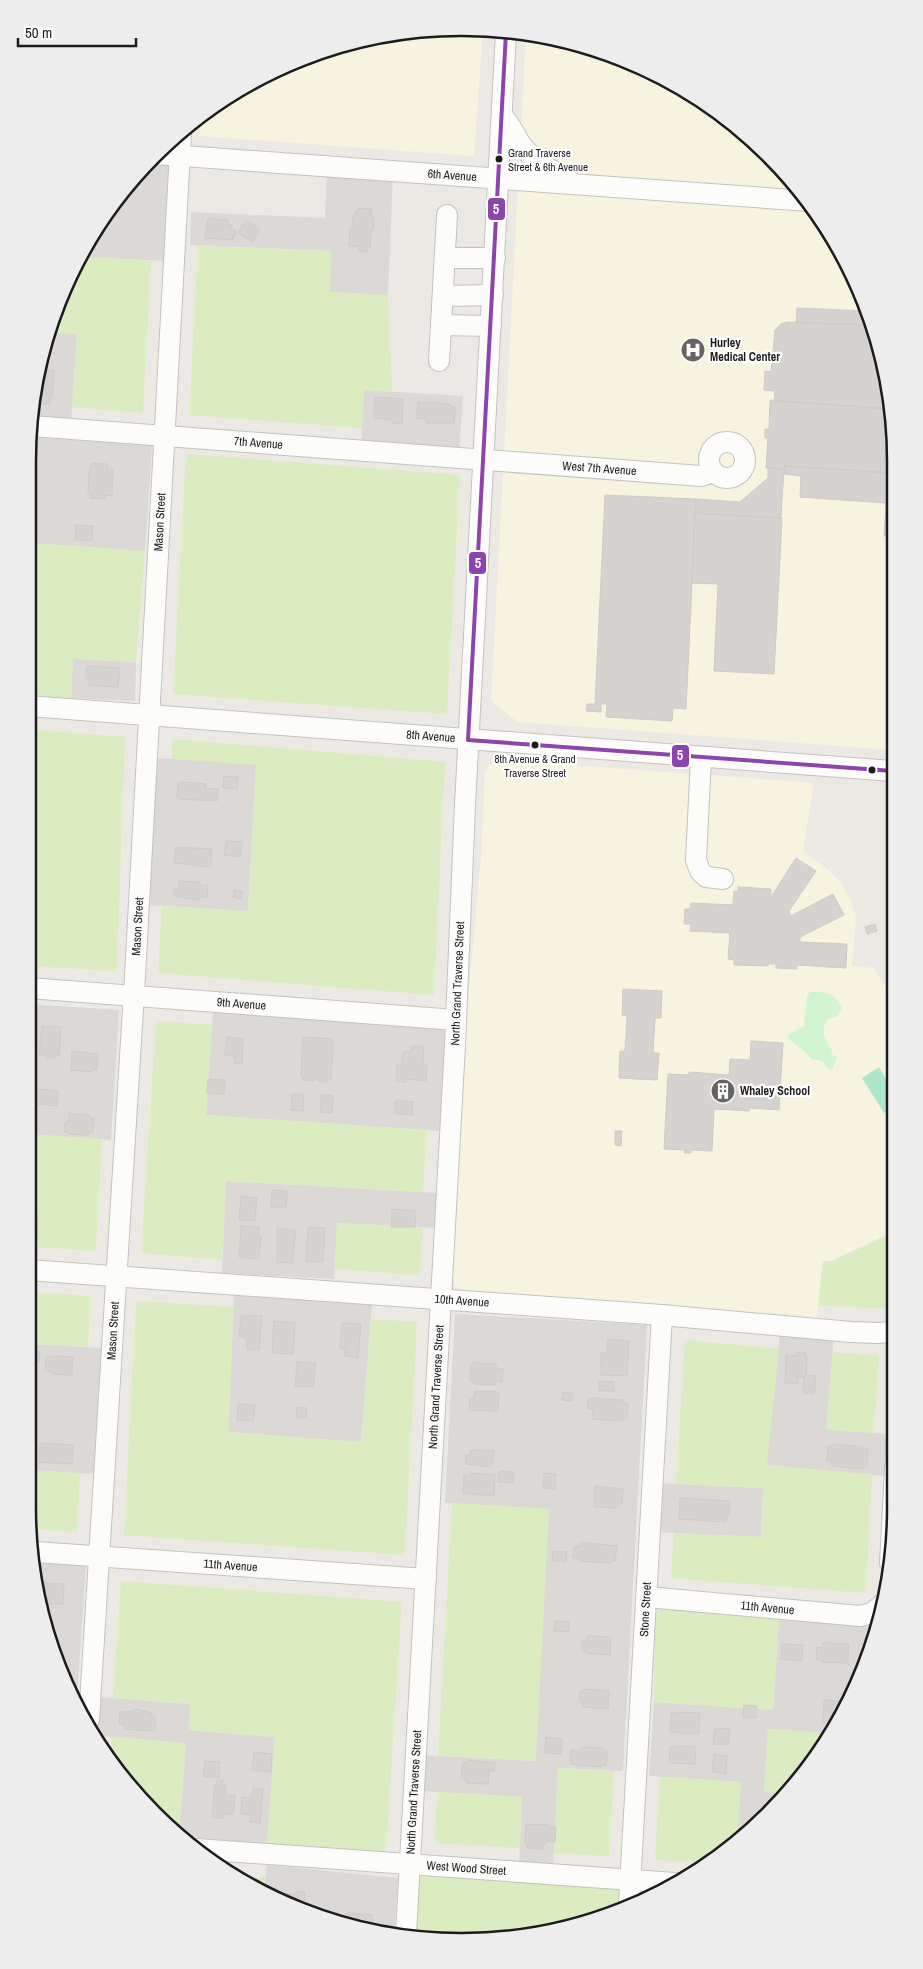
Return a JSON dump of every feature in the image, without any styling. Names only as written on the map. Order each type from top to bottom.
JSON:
[{"type":"street","name":"North Grand Traverse Street","points":[[406,1929],[456,1020],[468,740],[500,178],[506,39]]},
{"type":"street","points":[[502,116],[508,121],[521,144],[533,157],[545,168],[572,184]]},
{"type":"street","name":"Mason Street","points":[[89,1713],[134,995],[181,142]]},
{"type":"street","name":"6th Avenue","points":[[167,155],[797,200]]},
{"type":"street","points":[[439,361],[447,215]]},
{"type":"street","points":[[445,258],[495,258]]},
{"type":"street","points":[[443,296],[493,295]]},
{"type":"street","points":[[441,325],[491,326]]},
{"type":"street","name":"7th Avenue","points":[[38,426],[484,459]]},
{"type":"street","name":"West 7th Avenue","points":[[484,459],[701,476],[714,472]]},
{"type":"street","name":"8th Avenue","points":[[36,707],[887,771]]},
{"type":"street","points":[[701,758],[696,860],[700,871],[706,877],[723,879]]},
{"type":"street","name":"9th Avenue","points":[[36,989],[456,1020]]},
{"type":"street","name":"10th Avenue","points":[[36,1271],[662,1315],[851,1332],[887,1332]]},
{"type":"street","name":"Stone Street","points":[[630,1897],[662,1315]]},
{"type":"street","name":"11th Avenue","points":[[39,1552],[426,1579]]},
{"type":"street","name":"11th Avenue","points":[[647,1597],[860,1616],[874,1612]]},
{"type":"street","name":"West Wood Street","points":[[210,1850],[661,1883]]},
{"type":"shaded area","points":[[434,37],[483,37],[474,156],[199,136],[200,126],[249,93],[273,80],[325,59],[379,44],[406,40]]},
{"type":"shaded area","name":"Hurley Medical Center","points":[[526,41],[544,44],[598,59],[650,80],[698,108],[720,124],[742,142],[781,181],[815,225],[843,273],[864,325],[872,351],[879,379],[886,434],[887,750],[518,722],[491,701]]},
{"type":"shaded area","points":[[165,158],[171,158],[167,261],[88,257],[124,203]]},
{"type":"shaded area","points":[[327,170],[393,173],[388,295],[329,292],[331,251],[190,245],[191,212],[325,218]]},
{"type":"shaded area","points":[[57,333],[77,334],[71,422],[39,420],[44,379]]},
{"type":"shaded area","points":[[364,390],[463,396],[459,452],[361,446]]},
{"type":"shaded area","points":[[37,438],[152,446],[145,551],[36,543]]},
{"type":"shaded area","points":[[73,659],[136,662],[135,701],[71,698]]},
{"type":"shaded area","points":[[155,758],[256,764],[248,911],[147,905]]},
{"type":"shaded area","points":[[500,760],[814,783],[803,851],[831,872],[843,886],[851,901],[856,917],[852,966],[874,968],[887,989],[887,1235],[832,1261],[823,1261],[816,1320],[464,1292],[455,1287],[452,1274],[466,1022],[481,857],[485,773],[489,765]]},
{"type":"shaded area","points":[[36,1005],[119,1010],[111,1140],[36,1135]]},
{"type":"shaded area","points":[[213,1011],[447,1027],[440,1131],[206,1115]]},
{"type":"shaded area","points":[[226,1181],[438,1193],[436,1228],[337,1223],[334,1279],[222,1273]]},
{"type":"shaded area","points":[[36,1215],[39,1215],[36,1258]]},
{"type":"shaded area","points":[[234,1295],[372,1303],[361,1442],[228,1432]]},
{"type":"shaded area","points":[[455,1314],[647,1325],[623,1771],[558,1768],[553,1867],[519,1865],[522,1797],[422,1791],[424,1755],[535,1761],[549,1509],[445,1503]]},
{"type":"shaded area","points":[[780,1332],[834,1337],[826,1429],[887,1434],[885,1476],[766,1465]]},
{"type":"shaded area","points":[[36,1344],[101,1348],[94,1474],[36,1470]]},
{"type":"shaded area","points":[[657,1483],[763,1488],[761,1537],[655,1532]]},
{"type":"shaded area","points":[[40,1561],[86,1564],[77,1690],[51,1618]]},
{"type":"shaded area","points":[[779,1620],[869,1626],[843,1696],[822,1733],[768,1729],[764,1792],[776,1793],[738,1831],[741,1782],[649,1776],[654,1702],[773,1710]]},
{"type":"shaded area","points":[[98,1697],[191,1704],[189,1730],[275,1737],[267,1844],[194,1837],[180,1826],[186,1743],[103,1736],[96,1725]]},
{"type":"shaded area","points":[[267,1865],[398,1878],[394,1927],[379,1925],[325,1910],[265,1885]]},
{"type":"green space","points":[[198,246],[331,251],[330,292],[388,295],[392,392],[364,390],[362,428],[189,415]]},
{"type":"green space","points":[[88,257],[151,261],[143,413],[72,407],[77,334],[57,333],[69,299]]},
{"type":"green space","points":[[186,454],[460,475],[447,714],[173,694]]},
{"type":"green space","points":[[36,543],[145,551],[136,662],[73,659],[71,698],[36,696]]},
{"type":"green space","points":[[36,730],[125,737],[117,971],[36,966]]},
{"type":"green space","points":[[172,739],[445,762],[434,995],[158,973],[162,906],[248,911],[256,765],[172,759]]},
{"type":"green space","points":[[810,992],[825,992],[833,996],[842,1008],[837,1016],[828,1019],[823,1031],[832,1051],[831,1054],[837,1057],[832,1070],[827,1068],[822,1061],[812,1059],[787,1038],[789,1034],[804,1026],[807,996]]},
{"type":"green space","points":[[156,1021],[212,1025],[206,1115],[427,1130],[423,1192],[226,1181],[222,1260],[141,1253]]},
{"type":"green space","points":[[879,1067],[887,1080],[887,1111],[884,1113],[862,1078]]},
{"type":"green space","points":[[36,1135],[102,1139],[96,1251],[37,1247],[39,1215],[36,1215]]},
{"type":"green space","points":[[337,1223],[423,1227],[420,1275],[335,1269]]},
{"type":"green space","points":[[887,1235],[887,1309],[818,1305],[823,1261],[832,1261]]},
{"type":"green space","points":[[36,1293],[91,1296],[88,1347],[36,1344]]},
{"type":"green space","points":[[136,1301],[233,1307],[229,1432],[361,1442],[371,1319],[417,1322],[405,1555],[124,1535]]},
{"type":"green space","points":[[685,1340],[779,1349],[767,1465],[872,1475],[866,1593],[671,1578],[674,1533],[761,1537],[763,1488],[676,1484]]},
{"type":"green space","points":[[833,1352],[879,1356],[874,1433],[826,1430]]},
{"type":"green space","points":[[36,1470],[80,1473],[77,1532],[37,1529]]},
{"type":"green space","points":[[452,1503],[549,1509],[536,1761],[438,1755]]},
{"type":"green space","points":[[121,1581],[402,1602],[386,1852],[267,1844],[275,1737],[189,1730],[190,1704],[113,1698]]},
{"type":"green space","points":[[659,1608],[779,1620],[773,1710],[654,1702],[655,1623]]},
{"type":"green space","points":[[768,1729],[822,1733],[799,1766],[776,1793],[764,1792]]},
{"type":"green space","points":[[111,1737],[186,1743],[179,1825],[142,1788],[111,1747]]},
{"type":"green space","points":[[558,1768],[614,1771],[609,1856],[554,1853]]},
{"type":"green space","points":[[660,1777],[741,1782],[738,1831],[696,1862],[655,1860]]},
{"type":"green space","points":[[437,1792],[522,1797],[520,1848],[435,1843]]},
{"type":"green space","points":[[420,1875],[621,1889],[620,1901],[598,1910],[544,1925],[489,1932],[462,1933],[416,1930]]},
{"type":"green space","points":[[250,1876],[266,1877],[265,1885]]},
{"type":"building","points":[[359,208],[372,209],[371,218],[374,218],[370,247],[367,247],[367,252],[358,251],[359,246],[349,246],[350,227],[352,227],[355,212]]},
{"type":"building","points":[[208,219],[228,220],[228,225],[232,225],[231,228],[236,231],[236,236],[233,236],[233,240],[205,238]]},
{"type":"building","points":[[246,220],[260,230],[253,242],[238,233]]},
{"type":"building","points":[[797,308],[858,311],[864,325],[796,323]]},
{"type":"building","points":[[787,322],[864,325],[879,379],[883,408],[774,401],[775,391],[764,390],[765,371],[771,372],[775,330],[781,324]]},
{"type":"building","points":[[46,370],[54,372],[50,404],[40,403]]},
{"type":"building","points":[[375,397],[403,399],[402,424],[392,423],[392,420],[374,418]]},
{"type":"building","name":"Hurley Medical Center","points":[[770,400],[883,408],[887,473],[785,466],[785,469],[766,468],[768,438],[765,438],[765,429],[769,429]]},
{"type":"building","points":[[418,402],[450,404],[450,407],[455,407],[454,423],[426,423],[426,419],[417,418]]},
{"type":"building","points":[[91,463],[108,464],[107,470],[113,470],[112,496],[105,495],[105,499],[90,498],[91,494],[88,493]]},
{"type":"building","points":[[785,466],[887,473],[886,503],[800,497],[801,476],[784,474]]},
{"type":"building","points":[[768,468],[784,469],[781,518],[695,513],[696,499],[740,502],[768,478]]},
{"type":"building","points":[[887,489],[887,536],[884,536]]},
{"type":"building","points":[[605,495],[696,499],[686,709],[673,708],[672,721],[606,717],[607,704],[601,704],[601,712],[586,711],[587,704],[595,704]]},
{"type":"building","points":[[695,513],[782,518],[774,674],[714,671],[718,584],[692,583]]},
{"type":"building","points":[[76,525],[93,526],[92,540],[75,540]]},
{"type":"building","points":[[87,666],[120,668],[118,687],[89,685],[90,678],[86,678]]},
{"type":"building","points":[[224,776],[238,777],[237,789],[223,788]]},
{"type":"building","points":[[180,782],[206,784],[205,788],[218,789],[217,801],[178,799],[178,784],[180,785]]},
{"type":"building","points":[[226,841],[242,842],[240,857],[224,855]]},
{"type":"building","points":[[176,847],[212,849],[211,867],[174,863]]},
{"type":"building","points":[[796,858],[816,871],[789,911],[791,916],[833,894],[844,915],[800,937],[800,942],[847,944],[846,968],[797,965],[797,969],[776,968],[776,964],[768,964],[768,966],[734,965],[734,960],[728,959],[730,933],[690,931],[691,924],[684,924],[685,909],[690,909],[691,903],[733,905],[734,891],[738,892],[738,887],[771,889],[771,897]]},
{"type":"building","points":[[179,881],[200,882],[200,885],[208,885],[207,897],[199,897],[199,900],[174,896],[174,889],[179,889]]},
{"type":"building","points":[[234,890],[243,892],[241,899],[233,897]]},
{"type":"building","points":[[875,924],[877,931],[867,934],[865,927]]},
{"type":"building","points":[[623,989],[662,991],[661,1018],[655,1018],[653,1053],[659,1053],[657,1080],[619,1078],[620,1051],[625,1051],[627,1016],[622,1015]]},
{"type":"building","points":[[42,1026],[61,1027],[59,1056],[55,1055],[54,1058],[46,1058],[46,1055],[39,1054]]},
{"type":"building","points":[[227,1037],[243,1039],[242,1064],[234,1063],[235,1056],[225,1055]]},
{"type":"building","points":[[303,1037],[332,1039],[331,1079],[327,1079],[327,1082],[317,1081],[317,1078],[314,1078],[313,1081],[303,1080],[303,1077],[301,1077]]},
{"type":"building","name":"Whaley School","points":[[751,1041],[783,1043],[779,1110],[750,1108],[749,1111],[714,1109],[712,1151],[691,1150],[691,1153],[684,1153],[685,1150],[664,1149],[668,1074],[689,1075],[689,1072],[729,1075],[730,1059],[750,1060]]},
{"type":"building","points":[[412,1046],[424,1047],[423,1064],[427,1064],[426,1081],[406,1079],[406,1082],[396,1082],[397,1064],[402,1064],[403,1052],[411,1052]]},
{"type":"building","points":[[72,1051],[98,1054],[97,1070],[93,1069],[92,1072],[71,1070]]},
{"type":"building","points":[[208,1079],[225,1080],[224,1094],[207,1093]]},
{"type":"building","points":[[36,1089],[58,1091],[57,1106],[36,1104]]},
{"type":"building","points":[[292,1094],[304,1095],[303,1111],[291,1110]]},
{"type":"building","points":[[322,1095],[333,1096],[332,1113],[320,1112]]},
{"type":"building","points":[[396,1100],[413,1102],[412,1115],[395,1113]]},
{"type":"building","points":[[69,1114],[90,1115],[90,1118],[94,1118],[93,1132],[89,1132],[88,1135],[64,1132],[65,1122],[69,1122]]},
{"type":"building","points":[[615,1131],[622,1131],[621,1146],[615,1145]]},
{"type":"building","points":[[272,1190],[287,1191],[286,1207],[271,1207]]},
{"type":"building","points":[[241,1196],[257,1198],[255,1221],[239,1220]]},
{"type":"building","points":[[392,1209],[416,1211],[415,1227],[391,1227]]},
{"type":"building","points":[[241,1226],[259,1227],[259,1237],[261,1237],[259,1259],[239,1257]]},
{"type":"building","points":[[308,1227],[325,1228],[323,1262],[306,1261]]},
{"type":"building","points":[[277,1228],[296,1231],[292,1263],[277,1262]]},
{"type":"building","points":[[241,1315],[262,1316],[259,1350],[247,1349],[247,1338],[239,1337]]},
{"type":"building","points":[[274,1321],[295,1323],[293,1354],[272,1353]]},
{"type":"building","points":[[342,1323],[361,1324],[358,1358],[344,1356],[345,1349],[340,1348]]},
{"type":"building","points":[[608,1339],[629,1341],[627,1376],[601,1375],[601,1353],[607,1353]]},
{"type":"building","points":[[36,1352],[40,1352],[39,1362],[36,1362]]},
{"type":"building","points":[[797,1352],[806,1353],[806,1375],[816,1376],[814,1394],[803,1393],[804,1377],[798,1376],[798,1384],[785,1383],[786,1355],[797,1356]]},
{"type":"building","points":[[46,1357],[73,1357],[72,1375],[52,1374],[52,1371],[45,1371]]},
{"type":"building","points":[[297,1362],[316,1363],[313,1387],[295,1386]]},
{"type":"building","points":[[471,1364],[496,1364],[496,1368],[503,1369],[502,1382],[495,1381],[495,1385],[474,1384],[474,1381],[470,1381]]},
{"type":"building","points":[[599,1381],[614,1382],[614,1392],[599,1390]]},
{"type":"building","points":[[475,1391],[499,1392],[498,1411],[469,1410],[470,1398],[474,1399]]},
{"type":"building","points":[[563,1392],[572,1393],[572,1401],[562,1400]]},
{"type":"building","points":[[588,1399],[623,1400],[623,1403],[628,1404],[627,1418],[622,1418],[622,1421],[592,1419],[593,1409],[588,1408]]},
{"type":"building","points":[[238,1404],[255,1405],[253,1421],[237,1420]]},
{"type":"building","points":[[297,1407],[307,1408],[306,1418],[296,1417]]},
{"type":"building","points":[[40,1443],[73,1445],[72,1464],[39,1462]]},
{"type":"building","points":[[834,1444],[868,1449],[867,1467],[862,1467],[862,1469],[832,1466],[832,1461],[827,1461],[828,1446],[833,1446]]},
{"type":"building","points":[[471,1450],[494,1451],[491,1467],[466,1464],[466,1455],[470,1456]]},
{"type":"building","points":[[499,1471],[514,1472],[513,1483],[498,1482]]},
{"type":"building","points":[[471,1473],[495,1475],[494,1496],[463,1493],[464,1475],[471,1476]]},
{"type":"building","points":[[544,1473],[556,1474],[555,1489],[543,1488]]},
{"type":"building","points":[[595,1486],[623,1489],[622,1504],[616,1504],[616,1508],[594,1507]]},
{"type":"building","points":[[680,1498],[730,1502],[729,1516],[726,1516],[726,1522],[679,1519]]},
{"type":"building","points":[[580,1542],[617,1546],[615,1561],[611,1561],[611,1563],[579,1561],[579,1558],[573,1558],[574,1546],[580,1547]]},
{"type":"building","points":[[553,1551],[567,1552],[566,1562],[552,1561]]},
{"type":"building","points":[[43,1583],[64,1584],[63,1604],[47,1603]]},
{"type":"building","points":[[555,1621],[569,1622],[569,1632],[554,1631]]},
{"type":"building","points":[[587,1636],[611,1637],[610,1655],[586,1653],[586,1650],[582,1650],[582,1641],[586,1641]]},
{"type":"building","points":[[823,1643],[849,1644],[848,1663],[822,1662],[822,1660],[816,1659],[817,1647],[822,1648]]},
{"type":"building","points":[[782,1644],[803,1645],[802,1661],[781,1659]]},
{"type":"building","points":[[584,1689],[609,1691],[608,1709],[583,1707],[583,1703],[580,1702],[580,1691],[584,1691]]},
{"type":"building","points":[[824,1700],[840,1702],[828,1724],[823,1724]]},
{"type":"building","points":[[744,1705],[757,1706],[756,1718],[743,1717]]},
{"type":"building","points":[[135,1709],[152,1713],[152,1718],[156,1718],[155,1731],[124,1729],[124,1724],[119,1724],[120,1712],[135,1711]]},
{"type":"building","points":[[677,1712],[700,1713],[699,1734],[670,1732],[671,1713],[677,1714]]},
{"type":"building","points":[[715,1728],[730,1729],[728,1745],[713,1744]]},
{"type":"building","points":[[546,1737],[562,1739],[561,1754],[545,1753]]},
{"type":"building","points":[[675,1746],[696,1747],[695,1764],[669,1763],[670,1747],[675,1748]]},
{"type":"building","points":[[581,1747],[603,1748],[602,1750],[607,1751],[606,1765],[601,1767],[571,1764],[571,1750],[580,1751]]},
{"type":"building","points":[[254,1752],[272,1754],[271,1772],[252,1770]]},
{"type":"building","points":[[714,1754],[727,1756],[726,1774],[712,1772]]},
{"type":"building","points":[[468,1760],[495,1763],[494,1771],[489,1770],[488,1784],[466,1783],[466,1779],[461,1779],[463,1762],[468,1762]]},
{"type":"building","points":[[205,1761],[220,1762],[219,1778],[203,1776]]},
{"type":"building","points":[[217,1780],[223,1780],[222,1785],[226,1785],[225,1795],[235,1796],[233,1814],[224,1814],[224,1818],[212,1818]]},
{"type":"building","points":[[253,1788],[263,1789],[260,1823],[250,1822],[251,1815],[241,1814],[242,1797],[252,1798]]},
{"type":"building","points":[[526,1824],[556,1827],[555,1842],[546,1841],[546,1844],[543,1844],[543,1849],[527,1848],[527,1843],[525,1843]]},
{"type":"building","points":[[297,1891],[305,1892],[304,1902],[285,1894],[297,1894]]},
{"type":"building","points":[[347,1913],[373,1915],[372,1923],[344,1916],[347,1916]]},
{"type":"transit line","name":"5","points":[[468,740],[506,39]]},
{"type":"transit line","name":"5","points":[[468,740],[887,771]]},
{"type":"place","name":"Grand Traverse Street & 6th Avenue","points":[[499,159]]},
{"type":"place","name":"Hurley Medical Center","points":[[693,350]]},
{"type":"place","name":"8th Avenue & Grand Traverse Street","points":[[535,745]]},
{"type":"place","name":"Whaley School","points":[[723,1091]]}]
